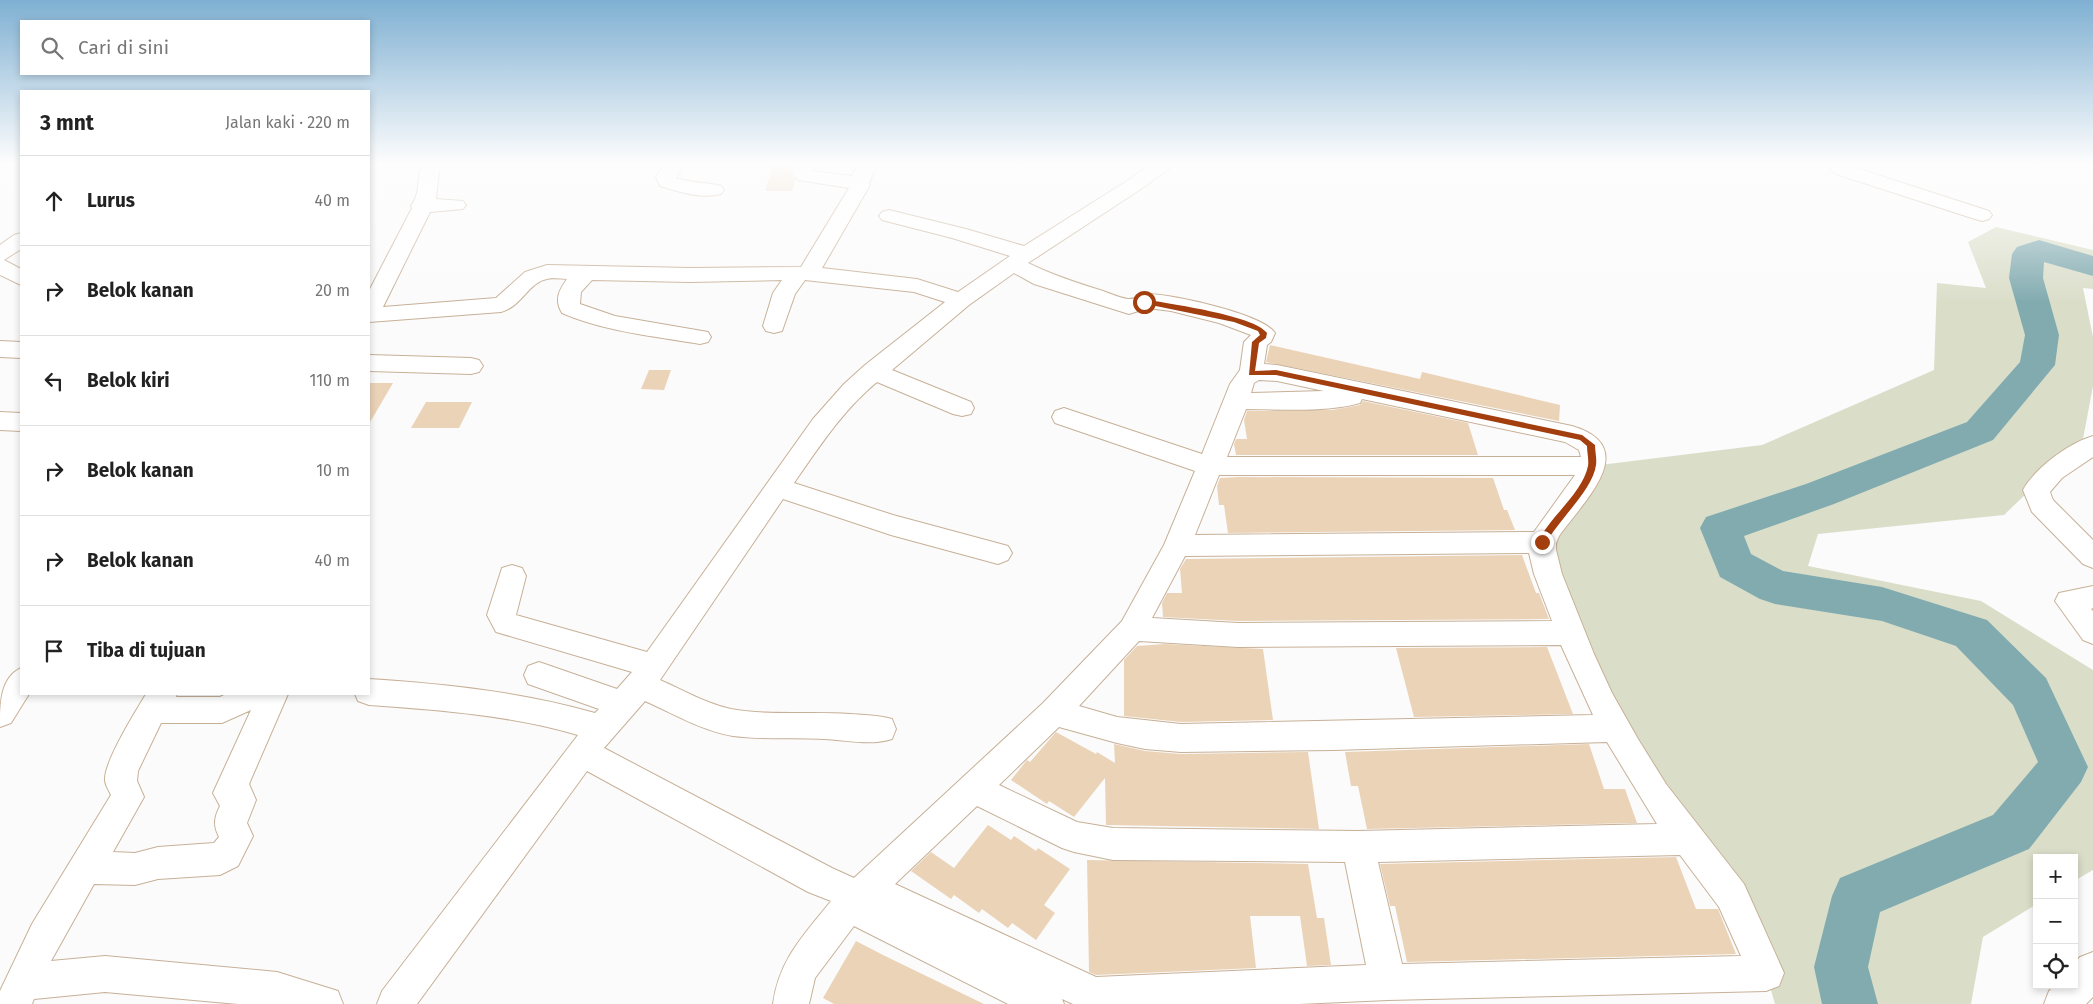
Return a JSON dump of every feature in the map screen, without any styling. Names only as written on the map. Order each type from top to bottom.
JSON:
[{"type":"street","points":[[370,311],[420,209]]},
{"type":"street","points":[[774,326],[784,293],[804,273],[846,209]]},
{"type":"street","points":[[395,1004],[592,741],[639,685],[777,487],[838,405],[872,371],[961,300],[1019,259],[1097,209]]},
{"type":"street","points":[[1963,209],[1982,215]]},
{"type":"street","points":[[889,216],[959,234],[1019,259],[1042,279],[1129,307],[1138,306],[1147,301],[1198,311],[1250,325],[1264,333],[1256,342],[1251,374]]},
{"type":"street","points":[[0,255],[20,240]]},
{"type":"street","points":[[0,266],[20,277]]},
{"type":"street","points":[[370,313],[501,305],[510,300],[531,276],[538,273],[587,272],[690,275],[804,273],[917,286],[961,300]]},
{"type":"street","points":[[587,272],[569,292],[567,300],[570,308],[602,319],[700,336]]},
{"type":"street","points":[[0,348],[20,350]]},
{"type":"street","points":[[370,363],[471,366]]},
{"type":"street","points":[[872,371],[962,408]]},
{"type":"street","points":[[370,692],[451,698],[511,706],[562,716],[592,741],[820,880],[858,896],[1105,1000],[1259,996],[1388,982],[1766,973],[1734,899],[1655,793],[1614,728],[1570,633],[1542,552],[1542,542],[1546,533],[1582,488],[1592,466],[1591,445],[1577,436],[1276,373],[1251,374],[1242,381],[1237,401],[1177,546],[1132,630],[1054,712],[858,896],[801,967],[793,989],[791,1004]]},
{"type":"street","points":[[1237,401],[1315,400],[1376,394]]},
{"type":"street","points":[[1064,417],[1210,466],[1592,466]]},
{"type":"street","points":[[0,421],[20,422]]},
{"type":"street","points":[[2093,444],[2053,471],[2036,490],[2040,505],[2093,557]]},
{"type":"street","points":[[777,487],[891,525],[998,553]]},
{"type":"street","points":[[1177,546],[1542,542]]},
{"type":"street","points":[[512,576],[501,614],[506,624],[705,714],[731,722],[772,726],[818,725],[881,729]]},
{"type":"street","points":[[2093,596],[2069,601],[2093,632]]},
{"type":"street","points":[[1132,630],[1256,635],[1570,633]]},
{"type":"street","points":[[539,675],[639,685]]},
{"type":"street","points":[[0,714],[20,683]]},
{"type":"street","points":[[18,994],[44,936],[128,797],[127,790],[121,784],[121,777],[128,758],[158,702],[222,710],[232,707],[238,701],[253,695]]},
{"type":"street","points":[[86,868],[136,869],[158,863],[220,859],[225,857],[236,836],[230,826],[231,818],[240,800],[239,795],[230,795],[229,793],[273,695]]},
{"type":"street","points":[[1054,712],[1117,730],[1181,738],[1333,736],[1614,728]]},
{"type":"street","points":[[974,788],[1057,830],[1093,841],[1112,844],[1358,847],[1688,839]]},
{"type":"street","points":[[1358,847],[1388,982]]},
{"type":"street","points":[[858,896],[1046,1004]]},
{"type":"street","points":[[2062,1004],[2093,970]]},
{"type":"street","points":[[18,994],[62,977],[105,974],[277,990],[324,1004]]},
{"type":"green space","points":[[1996,227],[2093,250],[2093,289],[2083,288],[2093,337],[2093,386],[2083,439],[2004,515],[1818,534],[1808,566],[1981,601],[2093,670],[2093,870],[2078,879],[2078,854],[2033,854],[2033,906],[1983,937],[1971,1004],[1775,1004],[1766,973],[1655,793],[1542,542],[1592,466],[1762,445],[1934,370],[1937,283],[1986,288],[1968,242]]},
{"type":"building","points":[[1270,345],[1420,379],[1422,372],[1560,405],[1559,421],[1266,362]]},
{"type":"building","points":[[649,370],[671,370],[664,390],[641,389]]},
{"type":"building","points":[[370,383],[393,383],[370,422]]},
{"type":"building","points":[[1363,401],[1468,423],[1478,455],[1236,455],[1234,444],[1236,439],[1247,439],[1244,420],[1247,411],[1332,410],[1360,405]]},
{"type":"building","points":[[426,402],[472,402],[459,428],[411,428]]},
{"type":"building","points":[[1220,478],[1493,478],[1504,510],[1507,510],[1515,530],[1228,533],[1224,505],[1219,505],[1217,486]]},
{"type":"building","points":[[1522,555],[1536,593],[1539,593],[1549,619],[1238,621],[1163,617],[1162,603],[1167,593],[1182,593],[1180,569],[1186,559]]},
{"type":"building","points":[[1165,644],[1263,649],[1273,720],[1181,722],[1124,716],[1124,660],[1137,646]]},
{"type":"building","points":[[1547,647],[1573,714],[1414,717],[1396,648]]},
{"type":"building","points":[[1056,732],[1115,763],[1114,744],[1145,751],[1181,754],[1308,752],[1319,829],[1106,825],[1105,778],[1074,817],[1049,801],[1047,804],[1011,780],[1027,760],[1030,762]]},
{"type":"building","points":[[1589,744],[1604,789],[1625,789],[1637,823],[1367,829],[1358,786],[1351,786],[1345,752]]},
{"type":"building","points":[[988,825],[1011,840],[1014,836],[1036,851],[1038,848],[1070,869],[1044,905],[1055,913],[1036,940],[1012,923],[1008,928],[982,909],[979,913],[954,895],[951,899],[911,871],[931,852],[954,868]]},
{"type":"building","points":[[1676,857],[1696,909],[1718,909],[1736,954],[1407,962],[1395,906],[1390,906],[1380,864]]},
{"type":"building","points":[[1087,860],[1308,864],[1317,918],[1324,918],[1331,965],[1307,966],[1300,916],[1250,916],[1256,968],[1096,975],[1089,972]]},
{"type":"building","points":[[856,941],[984,1004],[834,1004],[823,998]]},
{"type":"waterway","points":[[1850,1004],[1841,967],[1858,896],[2011,832],[2064,767],[2030,692],[1971,633],[1882,604],[1775,587],[1735,565],[1720,528],[1820,494],[1980,431],[2037,365],[2042,335],[2026,278],[2028,254],[2039,250],[2093,266]]},
{"type":"route","points":[[1144,302],[1153,302],[1235,320],[1260,330],[1264,333],[1256,342],[1251,374],[1259,372],[1276,373],[1582,438],[1591,445],[1593,454],[1592,466],[1582,488],[1546,533],[1542,542]]}]
